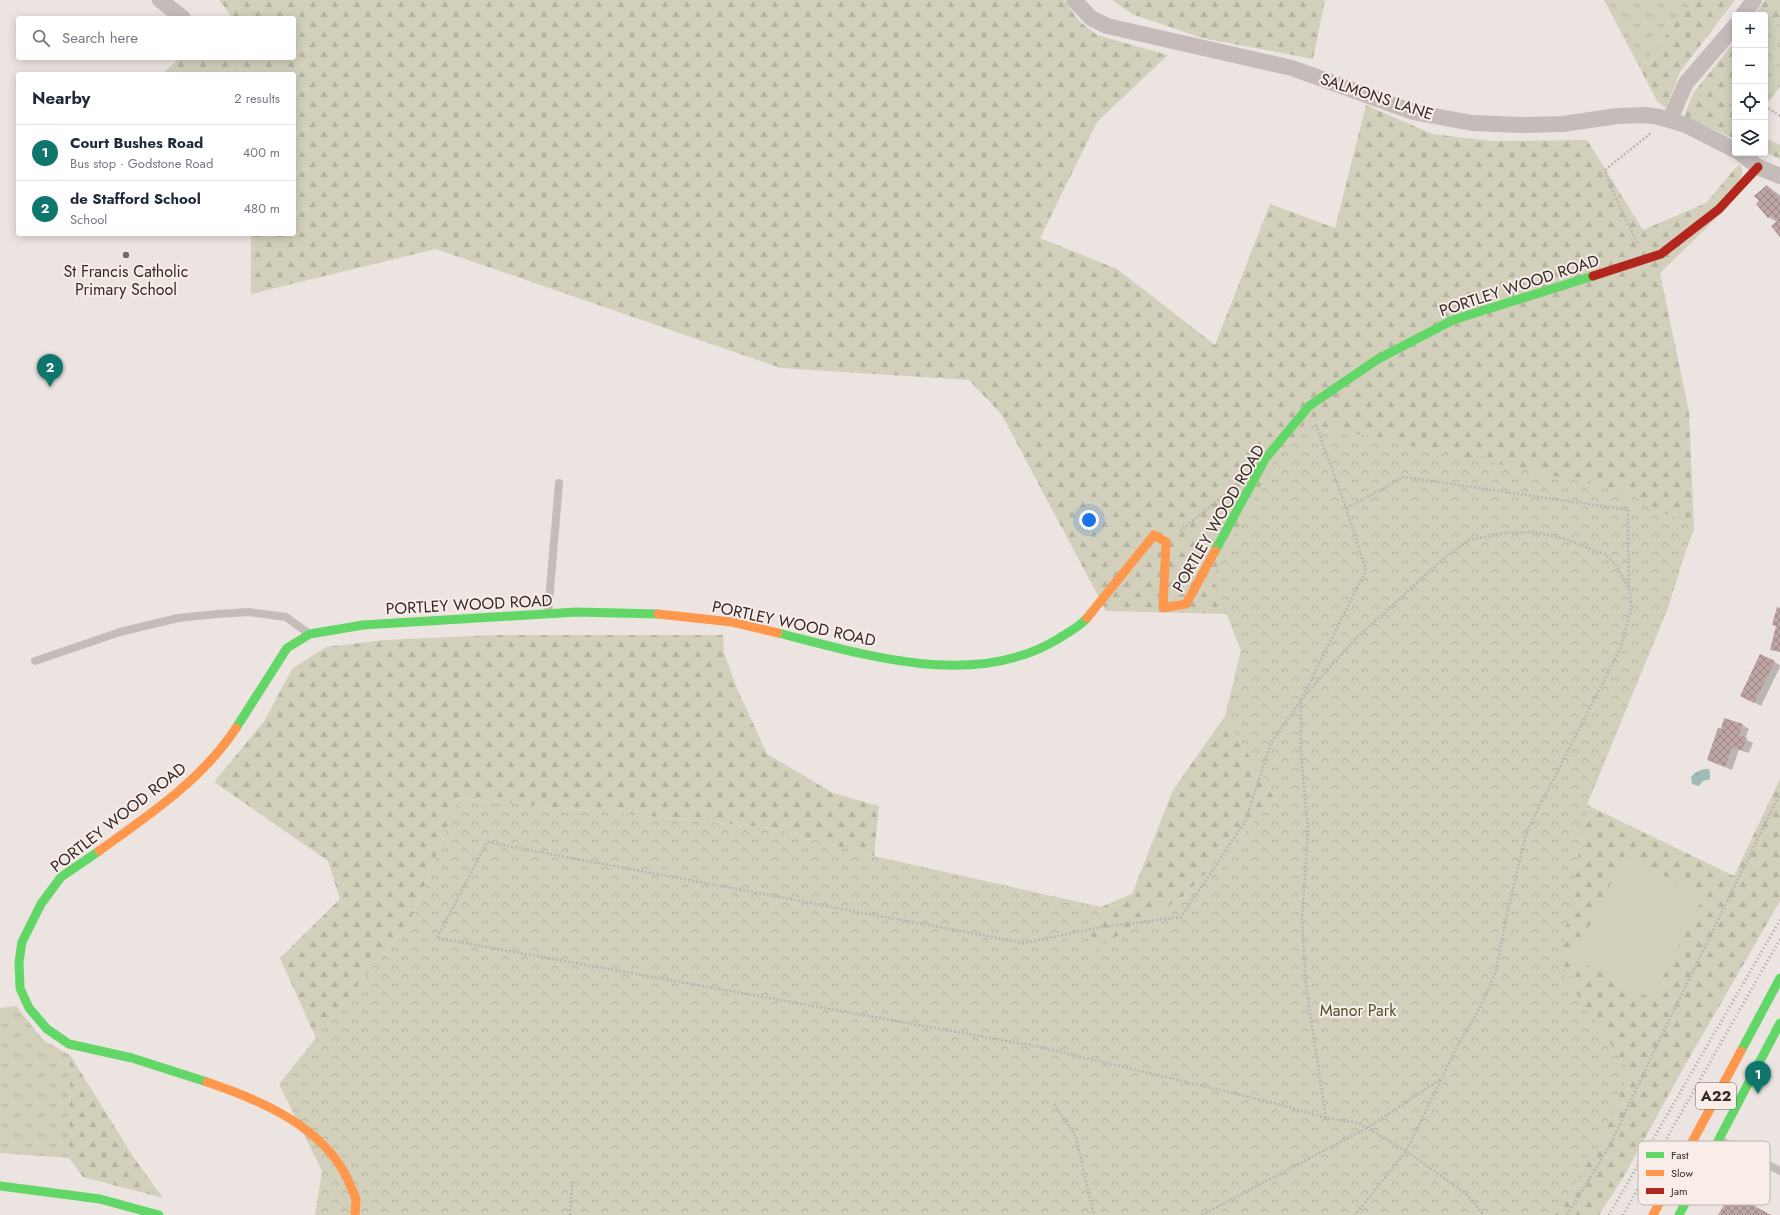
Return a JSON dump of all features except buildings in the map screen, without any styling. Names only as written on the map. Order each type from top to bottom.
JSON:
[{"type":"main road","name":"PORTLEY WOOD ROAD","points":[[355,1215],[356,1199],[344,1172],[328,1150],[305,1128],[265,1105],[233,1091],[132,1058],[70,1044],[47,1029],[29,1008],[20,988],[19,962],[22,942],[41,904],[61,877],[151,814],[191,781],[227,741],[287,648],[310,634],[363,625],[576,612],[661,614],[732,622],[857,653],[931,665],[980,664],[1012,660],[1041,649],[1082,624],[1154,535],[1166,542],[1163,608],[1186,604],[1265,459],[1309,406],[1378,359],[1453,320],[1661,254],[1719,209],[1758,167]]},
{"type":"main road","name":"A22","points":[[1706,1141],[1780,978]]},
{"type":"main road","name":"A22","points":[[1704,1141],[1780,1024]]},
{"type":"main road","points":[[0,1186],[77,1194],[127,1204],[159,1215]]},
{"type":"main road","name":"A22","points":[[1653,1215],[1660,1205]]},
{"type":"main road","name":"A22","points":[[1680,1215],[1684,1205]]},
{"type":"street","points":[[160,0],[180,16]]},
{"type":"street","name":"SALMONS LANE","points":[[1074,0],[1091,18],[1107,26],[1292,68],[1413,112],[1472,123],[1522,125],[1563,124],[1646,115],[1670,119],[1732,148]]},
{"type":"street","points":[[1745,12],[1754,0]]},
{"type":"street","points":[[1670,119],[1686,83],[1732,29]]},
{"type":"street","points":[[1744,156],[1758,167],[1780,176]]},
{"type":"lane","points":[[548,614],[558,483]]},
{"type":"lane","points":[[35,661],[120,632],[178,618],[217,614],[248,612],[286,617],[310,634]]},
{"type":"lane","points":[[1709,1134],[1722,1141]]},
{"type":"lane","points":[[1770,1166],[1780,1171]]},
{"type":"path","points":[[1768,108],[1780,116]]},
{"type":"path","points":[[1644,260],[1611,188],[1605,170],[1651,133]]},
{"type":"path","points":[[1309,406],[1346,508],[1366,570],[1301,700],[1301,756],[1308,829],[1302,918],[1306,986],[1326,1118]]},
{"type":"path","points":[[1346,508],[1404,477],[1628,510],[1631,610],[1621,647],[1526,833],[1505,923],[1496,971],[1480,1008],[1457,1047],[1406,1151],[1355,1215]]},
{"type":"path","points":[[1166,542],[1227,492]]},
{"type":"path","points":[[1484,1215],[1465,1193],[1406,1151],[1359,1123],[1326,1118],[1278,1104],[1040,1047],[437,938],[487,842],[1024,943],[1096,928],[1181,917],[1245,822],[1271,743],[1301,700],[1353,641],[1444,558],[1469,540],[1504,533],[1535,532],[1569,540],[1604,553],[1616,565],[1630,590]]},
{"type":"path","points":[[1566,1215],[1610,1145],[1655,1049],[1780,793]]},
{"type":"path","points":[[1202,1215],[1367,1128],[1442,1079]]},
{"type":"path","points":[[1054,1104],[1076,1138],[1094,1215]]},
{"type":"path","points":[[570,1215],[572,1182]]},
{"type":"green space","points":[[219,0],[1064,0],[1079,21],[1097,35],[1168,55],[1097,122],[1040,238],[1117,269],[1215,345],[1270,204],[1335,228],[1366,105],[1432,134],[1491,141],[1587,140],[1643,230],[1706,203],[1739,164],[1743,171],[1729,206],[1660,273],[1689,412],[1694,529],[1687,547],[1241,650],[1227,614],[1106,611],[1002,415],[969,380],[781,368],[436,249],[251,294],[251,236],[296,236],[296,72],[164,72],[178,60],[296,60],[296,16],[230,16],[231,15]]},
{"type":"green space","points":[[1112,0],[1325,0],[1313,59],[1202,38],[1132,14]]},
{"type":"green space","points":[[1604,0],[1694,0],[1640,68]]},
{"type":"green space","points":[[1694,0],[1735,0],[1680,72],[1666,108],[1657,101],[1640,68]]},
{"type":"green space","points":[[1765,0],[1780,0],[1780,16],[1768,34],[1768,12],[1756,12]]},
{"type":"green space","points":[[1780,16],[1780,87],[1768,102],[1768,48],[1768,34]]},
{"type":"green space","points":[[1732,45],[1732,91],[1724,103],[1732,110],[1732,138],[1684,116],[1694,92]]},
{"type":"green space","points":[[1732,91],[1732,110],[1724,103]]},
{"type":"green space","points":[[1768,139],[1780,145],[1780,159],[1768,153]]},
{"type":"green space","name":"Manor Park","points":[[1306,423],[1624,491],[1694,529],[1668,608],[1587,805],[1559,968],[1629,1071],[1600,1144],[1555,1215],[315,1215],[322,1171],[279,1084],[410,921],[459,798],[771,828],[874,856],[1101,907],[1083,956],[1181,899],[1276,799],[1225,716],[1241,650],[1212,577],[1272,464]]},
{"type":"green space","points":[[498,635],[723,635],[724,653],[736,686],[767,754],[833,793],[879,806],[874,856],[771,828],[459,798],[410,921],[316,1038],[280,958],[340,899],[328,861],[214,782],[265,720],[292,669],[326,647],[384,640]]},
{"type":"green space","points":[[1225,716],[1276,799],[1181,899],[1082,957],[1101,907],[1132,894],[1173,790]]},
{"type":"green space","points":[[1780,779],[1780,901],[1684,1067],[1643,1141],[1638,1141],[1638,1151],[1623,1178],[1599,1215],[1520,1215],[1483,1054],[1587,805],[1734,876]]},
{"type":"green space","points":[[1625,856],[1704,896],[1652,999],[1573,958]]},
{"type":"green space","points":[[16,1006],[44,1041],[70,1055],[69,1158],[0,1153],[0,1008]]},
{"type":"green space","points":[[70,1055],[134,1158],[163,1198],[83,1177],[69,1158]]},
{"type":"water","points":[[1709,769],[1710,779],[1703,781],[1699,786],[1692,784],[1691,777],[1696,772]]},
{"type":"railway","points":[[1652,1141],[1780,920]]},
{"type":"railway","points":[[1665,1141],[1780,939]]},
{"type":"railway","points":[[1609,1215],[1638,1165]]},
{"type":"railway","points":[[1623,1215],[1638,1189]]},
{"type":"traffic: fast","points":[[1215,551],[1265,459],[1309,406],[1378,359],[1453,320],[1593,276]]},
{"type":"traffic: fast","points":[[236,728],[287,648],[310,634],[363,625],[577,612],[658,614]]},
{"type":"traffic: fast","points":[[778,633],[883,658],[920,663],[956,665],[991,663],[1025,654],[1058,639],[1077,627],[1087,618]]},
{"type":"traffic: fast","points":[[99,851],[61,877],[41,904],[22,942],[19,962],[20,988],[29,1008],[47,1029],[69,1044],[132,1058],[207,1082]]},
{"type":"traffic: fast","points":[[1741,1051],[1780,978]]},
{"type":"traffic: fast","points":[[1718,1141],[1780,1023]]},
{"type":"traffic: fast","points":[[0,1186],[100,1199],[159,1215]]},
{"type":"traffic: fast","points":[[1679,1215],[1684,1205]]},
{"type":"traffic: slow","points":[[1087,618],[1154,535],[1166,542],[1163,608],[1186,604],[1215,551]]},
{"type":"traffic: slow","points":[[658,614],[732,622],[778,633]]},
{"type":"traffic: slow","points":[[99,851],[174,796],[207,764],[236,728]]},
{"type":"traffic: slow","points":[[1693,1141],[1741,1051]]},
{"type":"traffic: slow","points":[[207,1082],[248,1097],[268,1107],[306,1130],[323,1144],[337,1161],[355,1195],[355,1215]]},
{"type":"traffic: slow","points":[[1653,1215],[1658,1205]]},
{"type":"traffic: jam","points":[[1593,276],[1661,254],[1719,209],[1758,167]]},
{"type":"place","name":"St Francis Catholic Primary School","points":[[126,255]]},
{"type":"place","name":"de Stafford School","points":[[50,387]]},
{"type":"place","name":"Court Bushes Road","points":[[1758,1094]]}]
